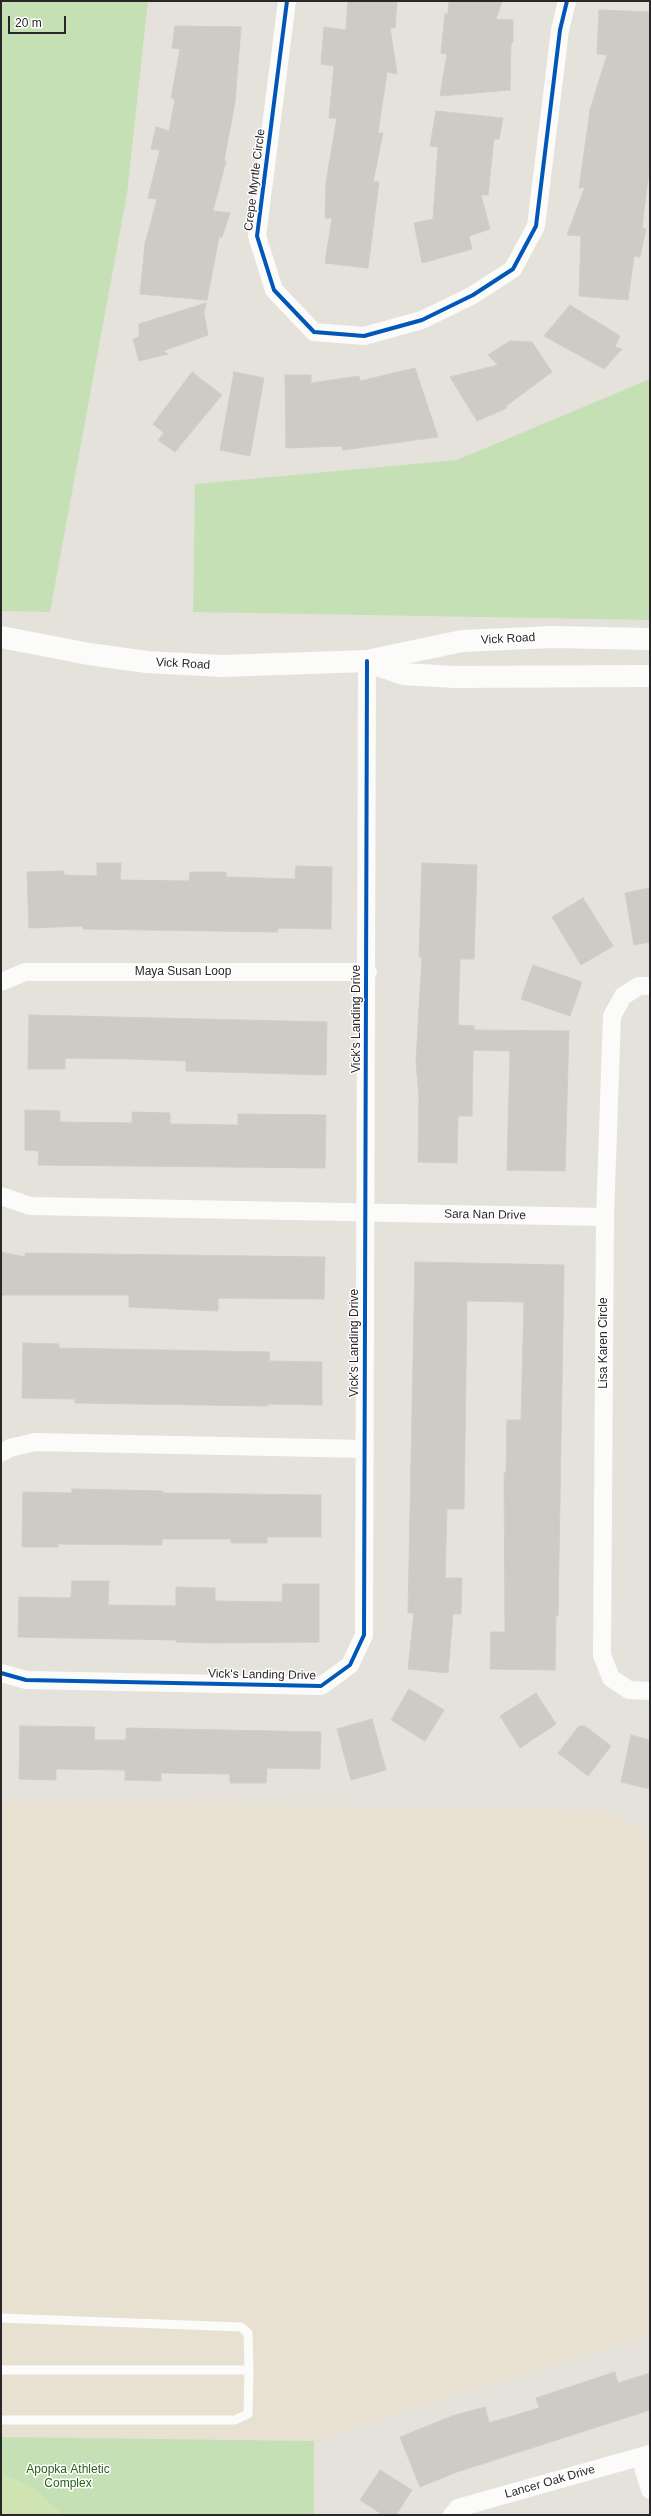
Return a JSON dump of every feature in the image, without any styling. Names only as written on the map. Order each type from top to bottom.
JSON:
[{"type":"street","name":"Crepe Myrtle Circle","points":[[287,1],[257,236],[274,290],[314,332],[364,336],[422,320],[473,295],[513,269],[536,226],[560,30],[567,1]]},
{"type":"street","name":"Vick Road","points":[[1,637],[89,654],[181,664],[222,666],[367,661],[462,641],[552,637],[650,639]]},
{"type":"street","name":"Vick Road","points":[[367,661],[404,674],[454,677],[650,676]]},
{"type":"street","name":"Vick's Landing Drive","points":[[1,1673],[26,1680],[321,1686],[350,1665],[364,1635],[368,972],[367,661]]},
{"type":"street","name":"Maya Susan Loop","points":[[1,982],[25,972],[368,972]]},
{"type":"street","name":"Lisa Karen Circle","points":[[650,986],[639,986],[623,996],[612,1016],[605,1217],[602,1655],[611,1678],[629,1690],[650,1691]]},
{"type":"street","points":[[1,1196],[30,1206],[366,1213]]},
{"type":"street","name":"Sara Nan Drive","points":[[366,1213],[605,1217]]},
{"type":"street","points":[[1,1453],[10,1448],[35,1442],[365,1449]]},
{"type":"street","points":[[645,2455],[650,2490]]},
{"type":"street","name":"Lancer Oak Drive","points":[[452,2515],[458,2508],[645,2455]]},
{"type":"lane","points":[[1,2318],[241,2326],[248,2333],[249,2370],[248,2414],[235,2420],[223,2422],[1,2420]]},
{"type":"lane","points":[[1,2370],[249,2370]]},
{"type":"shaded area","points":[[1,1801],[615,1811],[650,1840],[650,2334],[314,2441],[1,2437]]},
{"type":"green space","points":[[1,1],[148,1],[127,194],[50,612],[1,611]]},
{"type":"green space","points":[[650,379],[650,620],[193,612],[195,484],[457,460]]},
{"type":"green space","name":"Apopka Athletic Complex","points":[[1,2437],[314,2441],[314,2515],[1,2515]]},
{"type":"green space","points":[[1,2473],[34,2488],[63,2515],[1,2515]]},
{"type":"building","points":[[348,1],[397,1],[395,28],[390,27],[397,74],[387,72],[378,133],[383,133],[373,182],[379,182],[368,268],[325,263],[332,218],[325,218],[326,182],[337,118],[329,118],[334,66],[321,64],[324,27],[346,30]]},
{"type":"building","points":[[449,1],[502,1],[496,19],[513,20],[510,90],[440,96],[447,54],[441,53],[445,14],[448,14]]},
{"type":"building","points":[[599,10],[650,12],[650,162],[642,228],[646,229],[640,257],[634,256],[628,300],[579,296],[581,236],[567,235],[585,187],[579,188],[590,110],[607,55],[597,54]]},
{"type":"building","points":[[175,26],[241,27],[235,102],[224,161],[226,161],[213,211],[230,213],[222,237],[219,237],[207,300],[140,294],[145,244],[157,199],[148,198],[160,150],[151,149],[156,127],[169,131],[175,99],[171,98],[180,49],[172,48]]},
{"type":"building","points":[[436,111],[503,118],[499,139],[494,139],[488,195],[481,195],[490,229],[469,236],[472,249],[422,263],[414,223],[433,219],[438,147],[430,146]]},
{"type":"building","points":[[206,303],[204,314],[208,335],[163,351],[168,354],[139,361],[133,339],[139,337],[139,324]]},
{"type":"building","points":[[570,305],[620,336],[615,347],[622,349],[604,369],[544,336]]},
{"type":"building","points":[[510,341],[532,342],[552,372],[506,406],[507,408],[477,421],[450,377],[498,365],[488,355]]},
{"type":"building","points":[[415,368],[438,437],[343,450],[342,446],[286,448],[285,375],[311,375],[311,383],[359,376],[360,381]]},
{"type":"building","points":[[192,372],[222,395],[175,452],[158,440],[164,433],[153,424]]},
{"type":"building","points":[[234,372],[264,378],[250,456],[220,450]]},
{"type":"building","points":[[97,863],[121,863],[120,880],[189,881],[190,872],[226,872],[226,877],[295,879],[296,866],[332,867],[331,929],[278,928],[278,932],[83,929],[83,926],[29,928],[27,872],[64,871],[64,875],[97,876]]},
{"type":"building","points":[[422,863],[477,865],[474,959],[460,959],[458,1025],[474,1026],[474,1030],[569,1031],[565,1171],[507,1170],[510,1051],[473,1050],[472,1116],[458,1116],[457,1163],[418,1162],[419,1099],[416,1061],[422,957],[419,957]]},
{"type":"building","points":[[650,888],[650,942],[634,945],[625,893]]},
{"type":"building","points":[[583,898],[613,946],[581,965],[552,917]]},
{"type":"building","points":[[533,965],[582,982],[570,1016],[521,999]]},
{"type":"building","points":[[29,1015],[327,1022],[326,1075],[186,1071],[186,1061],[132,1059],[65,1058],[65,1069],[28,1069]]},
{"type":"building","points":[[25,1110],[60,1111],[60,1122],[132,1123],[132,1112],[170,1113],[170,1124],[238,1125],[238,1114],[326,1115],[325,1168],[38,1165],[39,1151],[25,1150]]},
{"type":"building","points":[[1,1252],[25,1257],[25,1253],[325,1257],[324,1299],[218,1298],[218,1311],[129,1307],[129,1295],[1,1295]]},
{"type":"building","points":[[415,1262],[564,1265],[558,1616],[556,1616],[555,1670],[490,1669],[491,1632],[505,1632],[504,1473],[506,1473],[507,1420],[521,1420],[524,1302],[467,1301],[464,1509],[447,1509],[445,1578],[462,1578],[461,1614],[453,1614],[448,1673],[408,1669],[414,1613],[408,1613]]},
{"type":"building","points":[[23,1343],[59,1344],[59,1348],[270,1352],[269,1361],[322,1362],[322,1405],[268,1404],[268,1406],[75,1403],[75,1399],[22,1398]]},
{"type":"building","points":[[72,1489],[163,1491],[163,1493],[321,1495],[321,1537],[267,1537],[267,1543],[231,1543],[231,1539],[162,1539],[162,1545],[58,1544],[58,1547],[22,1547],[23,1492],[72,1493]]},
{"type":"building","points":[[72,1581],[109,1581],[108,1605],[176,1606],[176,1587],[215,1588],[215,1601],[282,1602],[283,1584],[319,1584],[319,1642],[214,1643],[176,1642],[176,1640],[18,1637],[19,1597],[71,1598]]},
{"type":"building","points":[[409,1689],[444,1710],[425,1741],[391,1720]]},
{"type":"building","points":[[536,1693],[556,1724],[520,1748],[500,1716]]},
{"type":"building","points":[[372,1719],[386,1770],[351,1780],[337,1729]]},
{"type":"building","points":[[20,1726],[95,1727],[94,1740],[126,1740],[126,1728],[321,1732],[320,1769],[267,1768],[266,1783],[230,1783],[230,1774],[161,1773],[161,1781],[125,1780],[125,1770],[56,1769],[56,1780],[19,1779]]},
{"type":"building","points":[[579,1726],[585,1726],[611,1746],[588,1776],[558,1753]]},
{"type":"building","points":[[631,1735],[650,1740],[650,1789],[621,1782]]},
{"type":"building","points":[[615,2372],[618,2383],[650,2373],[650,2410],[457,2472],[420,2487],[400,2437],[452,2416],[485,2407],[489,2423],[539,2408],[536,2398]]},
{"type":"building","points":[[380,2470],[412,2490],[396,2515],[383,2515],[360,2500]]},
{"type":"cycle path","points":[[287,1],[257,236],[274,290],[314,332],[364,336],[422,320],[473,295],[513,269],[536,226],[560,30],[567,1]]},
{"type":"cycle path","points":[[1,1673],[26,1680],[321,1686],[350,1665],[364,1635],[367,661]]}]
